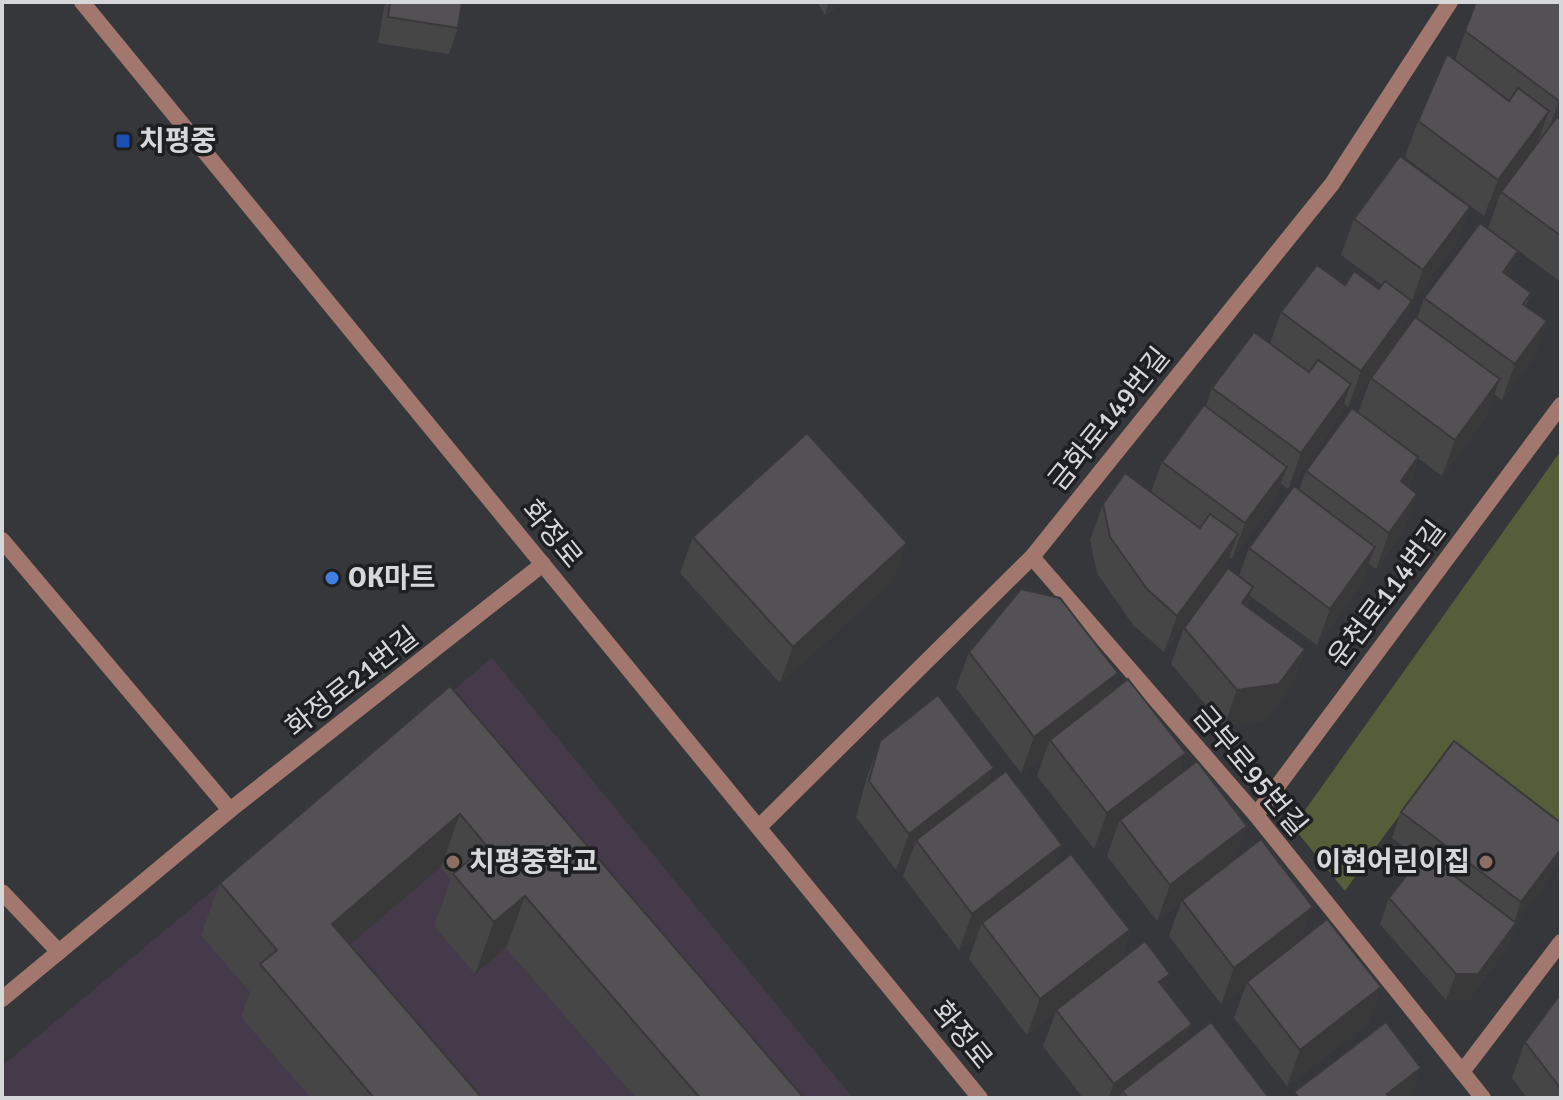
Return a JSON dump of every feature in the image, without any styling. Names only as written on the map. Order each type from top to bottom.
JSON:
[{"type":"street","name":"화정로","points":[[82,2],[980,1098]]},
{"type":"street","name":"금화로149번길","points":[[759,827],[1032,557],[1332,184],[1450,2]]},
{"type":"street","name":"운천로114번길","points":[[1256,815],[1561,405]]},
{"type":"street","points":[[2,540],[230,810]]},
{"type":"street","name":"금부로95번길","points":[[1032,557],[1256,815],[1483,1098]]},
{"type":"street","name":"화정로21번길","points":[[2,999],[230,810],[543,564]]},
{"type":"street","points":[[2,892],[59,952]]},
{"type":"street","points":[[1462,1072],[1561,942]]},
{"type":"shaded area","name":"치평중학교","points":[[492,658],[853,1098],[2,1098],[2,1066]]},
{"type":"green space","points":[[1560,452],[1561,831],[1450,748],[1345,891],[1293,827]]},
{"type":"building","points":[[390,2],[462,2],[458,28],[388,17]]},
{"type":"building","points":[[1476,2],[1561,2],[1559,101],[1465,31]]},
{"type":"building","points":[[1447,54],[1509,101],[1518,88],[1549,111],[1498,180],[1418,121]]},
{"type":"building","points":[[1557,117],[1561,120],[1561,236],[1501,192]]},
{"type":"building","points":[[1400,156],[1470,207],[1423,270],[1354,219]]},
{"type":"building","points":[[1480,223],[1518,251],[1503,272],[1531,293],[1523,304],[1547,321],[1515,364],[1424,298]]},
{"type":"building","points":[[1317,265],[1345,285],[1354,271],[1379,289],[1385,281],[1412,301],[1361,371],[1281,312]]},
{"type":"building","points":[[1415,317],[1500,379],[1455,440],[1371,378]]},
{"type":"building","points":[[1254,332],[1309,372],[1318,360],[1351,384],[1301,453],[1212,388]]},
{"type":"building","points":[[1204,405],[1287,467],[1245,523],[1162,462]]},
{"type":"building","points":[[1352,408],[1418,457],[1401,481],[1417,494],[1389,533],[1306,471]]},
{"type":"building","points":[[807,433],[907,543],[793,647],[693,537]]},
{"type":"building","points":[[1125,473],[1200,528],[1210,514],[1238,534],[1177,616],[1147,589],[1110,537],[1103,504]]},
{"type":"building","points":[[1294,486],[1375,547],[1330,609],[1249,548]]},
{"type":"building","points":[[1228,568],[1253,587],[1242,603],[1305,649],[1279,684],[1237,690],[1184,628]]},
{"type":"building","points":[[1021,589],[1060,598],[1118,673],[1034,737],[969,652]]},
{"type":"building","points":[[1128,679],[1186,753],[1107,813],[1050,740]]},
{"type":"building","points":[[450,686],[804,1098],[700,1098],[525,896],[494,922],[453,874],[486,845],[460,814],[332,924],[482,1098],[374,1098],[260,964],[277,950],[220,883]]},
{"type":"building","points":[[938,695],[994,768],[909,834],[869,781],[880,741]]},
{"type":"building","name":"이현어린이집","points":[[1454,741],[1561,823],[1561,849],[1521,902],[1401,812]]},
{"type":"building","points":[[1197,761],[1247,826],[1170,885],[1120,820]]},
{"type":"building","points":[[1006,771],[1062,845],[972,914],[916,840]]},
{"type":"building","points":[[1261,839],[1313,907],[1234,968],[1182,900]]},
{"type":"building","points":[[1424,853],[1516,923],[1478,974],[1456,974],[1389,898]]},
{"type":"building","points":[[1071,854],[1130,930],[1040,999],[982,923]]},
{"type":"building","points":[[1327,919],[1381,987],[1300,1050],[1247,982]]},
{"type":"building","points":[[1145,941],[1170,974],[1159,982],[1192,1024],[1114,1084],[1056,1010]]},
{"type":"building","points":[[1561,993],[1561,1089],[1525,1042]]},
{"type":"building","points":[[1211,1022],[1269,1098],[1128,1098],[1122,1091]]},
{"type":"building","points":[[1386,1022],[1421,1068],[1387,1094],[1390,1098],[1299,1098],[1294,1092]]},
{"type":"place","name":"치평중","points":[[123,141]]},
{"type":"place","name":"OK마트","points":[[332,578]]},
{"type":"place","name":"치평중학교","points":[[453,862]]},
{"type":"place","name":"이현어린이집","points":[[1486,862]]}]
